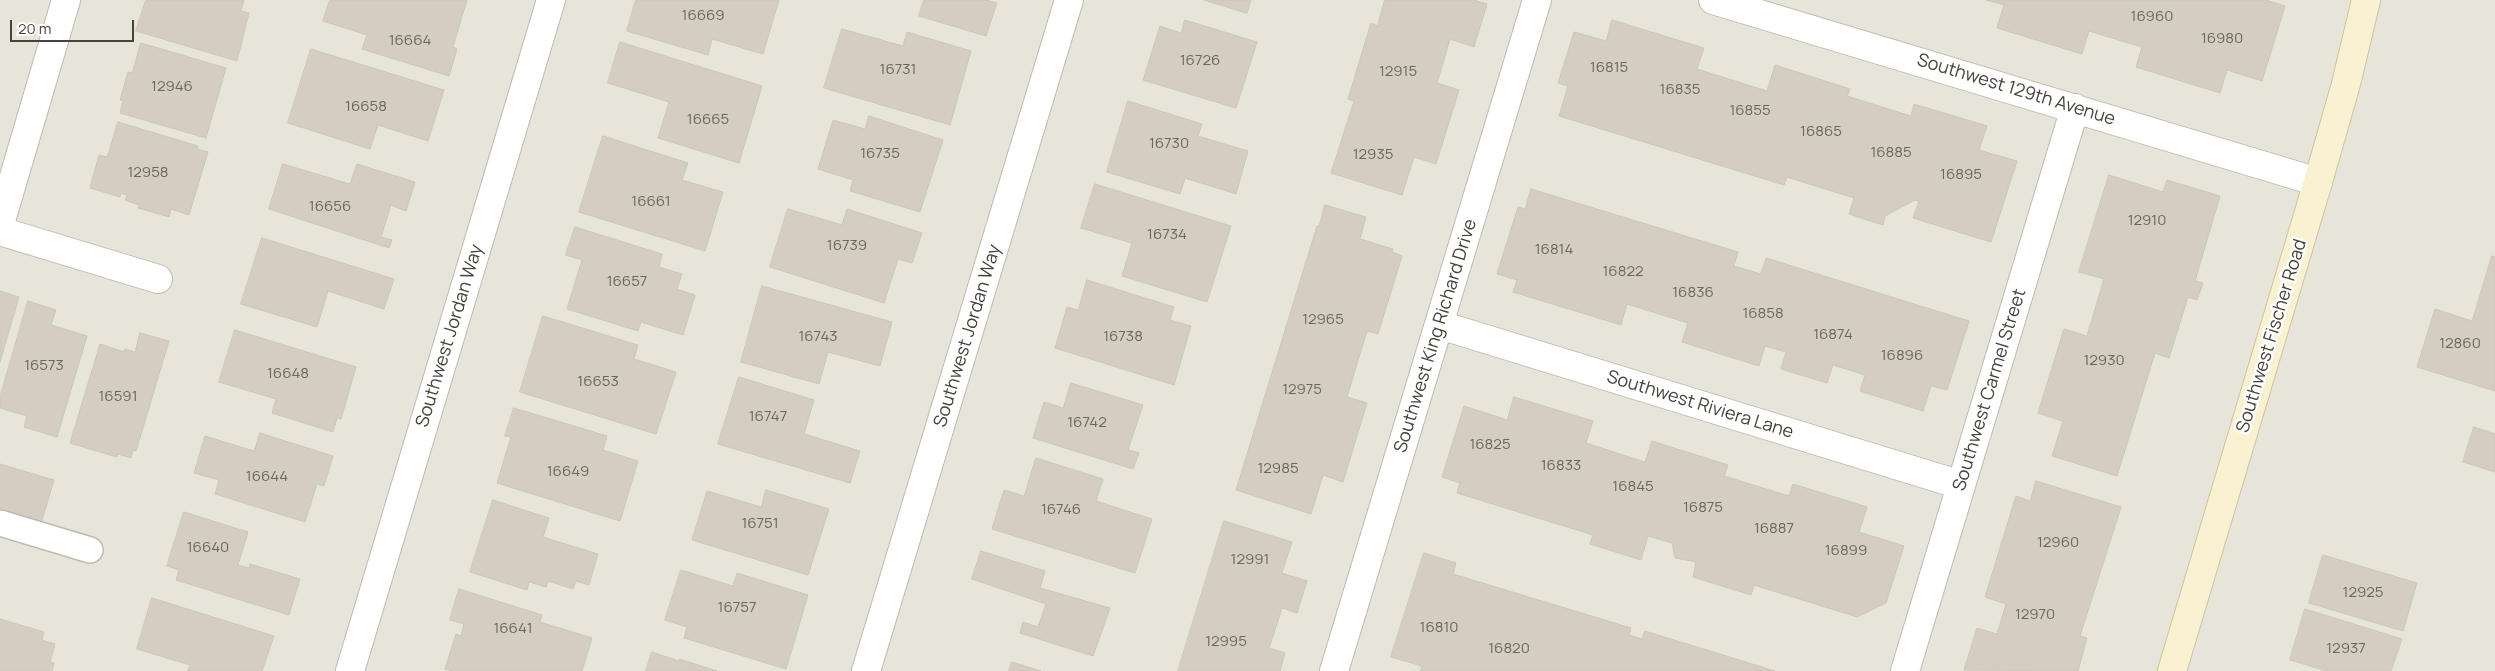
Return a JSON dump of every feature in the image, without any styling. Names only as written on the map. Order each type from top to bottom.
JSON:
[{"type":"street","points":[[0,224],[66,0]]},
{"type":"street","name":"Southwest Jordan Way","points":[[350,671],[551,0]]},
{"type":"street","name":"Southwest Jordan Way","points":[[866,671],[1069,0]]},
{"type":"street","name":"Southwest King Richard Drive","points":[[1334,671],[1537,0]]},
{"type":"street","name":"Southwest 129th Avenue","points":[[1713,0],[2318,182]]},
{"type":"street","name":"Southwest Fischer Road","points":[[2172,671],[2318,182],[2346,84],[2366,0]]},
{"type":"street","name":"Southwest Carmel Street","points":[[1905,671],[2075,108]]},
{"type":"street","points":[[0,231],[158,279]]},
{"type":"street","name":"Southwest Riviera Lane","points":[[1440,325],[1961,485]]},
{"type":"lane","points":[[0,523],[90,550]]},
{"type":"shaded area","points":[[0,0],[2495,0],[2495,671],[0,671]]},
{"type":"building","points":[[146,0],[244,0],[241,11],[249,13],[237,61],[136,31]]},
{"type":"building","points":[[330,0],[467,0],[453,47],[457,49],[449,76],[362,49],[367,35],[323,21]]},
{"type":"building","points":[[636,0],[779,0],[763,54],[712,39],[708,55],[627,31]]},
{"type":"building","points":[[924,0],[986,0],[997,3],[986,36],[919,16]]},
{"type":"building","points":[[1204,0],[1251,0],[1247,13]]},
{"type":"building","points":[[1385,0],[1474,0],[1487,4],[1474,47],[1450,39],[1437,83],[1459,90],[1436,164],[1414,157],[1402,195],[1331,173],[1354,101],[1348,99],[1371,23],[1377,26]]},
{"type":"building","points":[[1986,0],[2266,0],[2285,6],[2262,81],[2227,70],[2220,93],[2136,67],[2142,47],[2089,31],[2082,54],[1997,28],[2004,5]]},
{"type":"building","points":[[1185,20],[1257,42],[1236,108],[1143,80],[1160,26],[1181,33]]},
{"type":"building","points":[[1612,20],[1704,48],[1697,69],[1767,91],[1775,65],[1850,89],[1847,96],[1911,116],[1914,104],[1987,126],[1979,150],[2017,161],[1991,242],[1913,218],[1919,201],[1915,200],[1885,216],[1883,225],[1849,214],[1854,198],[1787,177],[1784,185],[1559,116],[1568,86],[1558,83],[1574,32],[1606,41]]},
{"type":"building","points":[[842,29],[903,46],[907,32],[971,51],[950,125],[824,88]]},
{"type":"building","points":[[620,42],[762,86],[739,163],[658,138],[669,102],[608,83]]},
{"type":"building","points":[[141,43],[226,68],[206,138],[120,113],[123,101],[120,100],[128,72],[132,73]]},
{"type":"building","points":[[311,49],[444,90],[428,141],[378,125],[370,149],[288,123]]},
{"type":"building","points":[[1128,101],[1202,124],[1198,136],[1248,151],[1236,194],[1185,178],[1180,194],[1107,172]]},
{"type":"building","points":[[869,116],[943,140],[920,212],[850,191],[853,180],[818,169],[833,120],[865,129]]},
{"type":"building","points":[[118,122],[198,146],[197,149],[208,152],[189,215],[171,209],[169,217],[138,208],[139,205],[125,200],[127,195],[121,193],[120,197],[90,188],[99,155],[107,157]]},
{"type":"building","points":[[603,136],[688,163],[682,180],[723,192],[705,251],[579,212]]},
{"type":"building","points":[[283,164],[350,184],[357,164],[415,182],[406,211],[391,205],[381,237],[392,240],[389,248],[269,209]]},
{"type":"building","points":[[2109,175],[2163,192],[2167,180],[2220,196],[2195,281],[2203,283],[2197,300],[2188,297],[2169,358],[2155,353],[2117,476],[2052,456],[2063,421],[2038,413],[2064,329],[2087,336],[2104,279],[2079,272]]},
{"type":"building","points":[[1095,184],[1231,226],[1207,302],[1122,276],[1132,243],[1081,228]]},
{"type":"building","points":[[1531,189],[1738,252],[1734,266],[1761,274],[1766,258],[1969,321],[1947,390],[1931,386],[1923,411],[1860,391],[1865,375],[1833,365],[1827,383],[1781,369],[1786,352],[1765,346],[1759,366],[1682,342],[1688,323],[1627,304],[1621,325],[1513,292],[1517,280],[1497,274],[1518,207],[1525,209]]},
{"type":"building","points":[[1325,205],[1366,217],[1360,239],[1393,249],[1392,252],[1402,256],[1378,334],[1367,331],[1347,397],[1367,403],[1343,482],[1323,475],[1311,514],[1236,490]]},
{"type":"building","points":[[788,209],[842,225],[847,209],[922,233],[912,263],[898,259],[884,303],[770,267]]},
{"type":"building","points":[[575,227],[662,254],[659,267],[682,274],[677,289],[695,295],[683,335],[641,322],[638,331],[567,309],[582,260],[566,255]]},
{"type":"building","points":[[262,238],[394,279],[384,309],[328,291],[317,327],[241,304]]},
{"type":"building","points":[[2492,256],[2495,257],[2495,391],[2417,367],[2435,309],[2472,321]]},
{"type":"building","points":[[1087,280],[1174,307],[1170,320],[1191,326],[1174,385],[1055,348],[1067,307],[1078,310]]},
{"type":"building","points":[[762,286],[892,322],[880,366],[828,352],[819,384],[741,362]]},
{"type":"building","points":[[0,291],[19,297],[0,362]]},
{"type":"building","points":[[28,301],[56,310],[51,325],[87,336],[57,437],[24,427],[27,416],[0,408],[0,397]]},
{"type":"building","points":[[543,316],[638,345],[634,359],[676,372],[656,434],[520,392]]},
{"type":"building","points":[[235,330],[356,367],[341,419],[337,418],[333,432],[272,413],[276,399],[219,382]]},
{"type":"building","points":[[140,333],[169,341],[136,451],[133,450],[131,458],[118,454],[117,457],[70,443],[100,344],[124,352],[125,349],[135,352]]},
{"type":"building","points":[[739,377],[814,400],[804,434],[860,451],[850,483],[718,444]]},
{"type":"building","points":[[1071,383],[1143,405],[1128,450],[1139,453],[1133,469],[1033,438],[1044,402],[1063,408]]},
{"type":"building","points":[[1514,397],[1593,421],[1586,443],[1645,462],[1652,441],[1728,465],[1724,476],[1789,496],[1793,484],[1867,507],[1859,532],[1904,546],[1886,603],[1857,617],[1754,585],[1751,595],[1693,577],[1696,562],[1675,558],[1672,543],[1648,536],[1641,560],[1590,544],[1593,535],[1457,493],[1460,483],[1442,477],[1464,406],[1507,420]]},
{"type":"building","points":[[514,408],[607,436],[603,450],[638,461],[620,521],[497,483],[511,437],[505,436]]},
{"type":"building","points":[[2474,427],[2495,434],[2495,472],[2463,462]]},
{"type":"building","points":[[260,433],[333,456],[324,486],[317,484],[305,522],[215,494],[219,480],[194,473],[205,436],[254,451]]},
{"type":"building","points":[[1036,458],[1103,479],[1096,501],[1152,519],[1135,573],[992,529],[1004,490],[1024,496]]},
{"type":"building","points":[[0,464],[54,480],[41,523],[0,511]]},
{"type":"building","points":[[2036,481],[2121,507],[2080,636],[2087,638],[2078,671],[1964,670],[1977,628],[1997,634],[2006,604],[1985,597],[2016,496],[2030,501]]},
{"type":"building","points":[[766,490],[829,509],[808,575],[692,540],[707,491],[761,507]]},
{"type":"building","points":[[493,500],[549,518],[543,537],[598,554],[589,585],[576,581],[573,589],[548,581],[546,587],[529,582],[527,590],[470,572]]},
{"type":"building","points":[[184,512],[248,532],[238,565],[249,568],[250,564],[300,579],[289,615],[176,580],[179,570],[167,566]]},
{"type":"building","points":[[1224,521],[1292,542],[1282,573],[1307,581],[1297,613],[1282,608],[1269,648],[1285,653],[1280,671],[1178,671]]},
{"type":"building","points":[[981,551],[1045,571],[1040,588],[1110,608],[1093,656],[1020,633],[1023,622],[1038,627],[1046,604],[972,579]]},
{"type":"building","points":[[1424,553],[1456,563],[1453,574],[1631,628],[1629,635],[1642,639],[1645,631],[1775,671],[1420,671],[1422,666],[1391,657]]},
{"type":"building","points":[[2323,555],[2417,583],[2403,631],[2309,603]]},
{"type":"building","points":[[681,570],[733,586],[737,573],[808,595],[786,669],[684,638],[687,627],[665,620]]},
{"type":"building","points":[[459,589],[542,615],[540,622],[592,638],[582,671],[453,671],[445,669],[456,634],[461,636],[464,624],[450,620]]},
{"type":"building","points":[[152,598],[274,636],[262,671],[188,671],[190,665],[137,649]]},
{"type":"building","points":[[2305,609],[2402,639],[2391,671],[2327,671],[2290,660]]},
{"type":"building","points":[[0,619],[44,632],[42,640],[55,644],[50,662],[54,663],[52,671],[0,671]]},
{"type":"building","points":[[652,652],[679,661],[679,659],[717,671],[646,671]]},
{"type":"building","points":[[1012,662],[1041,671],[1009,671]]}]
